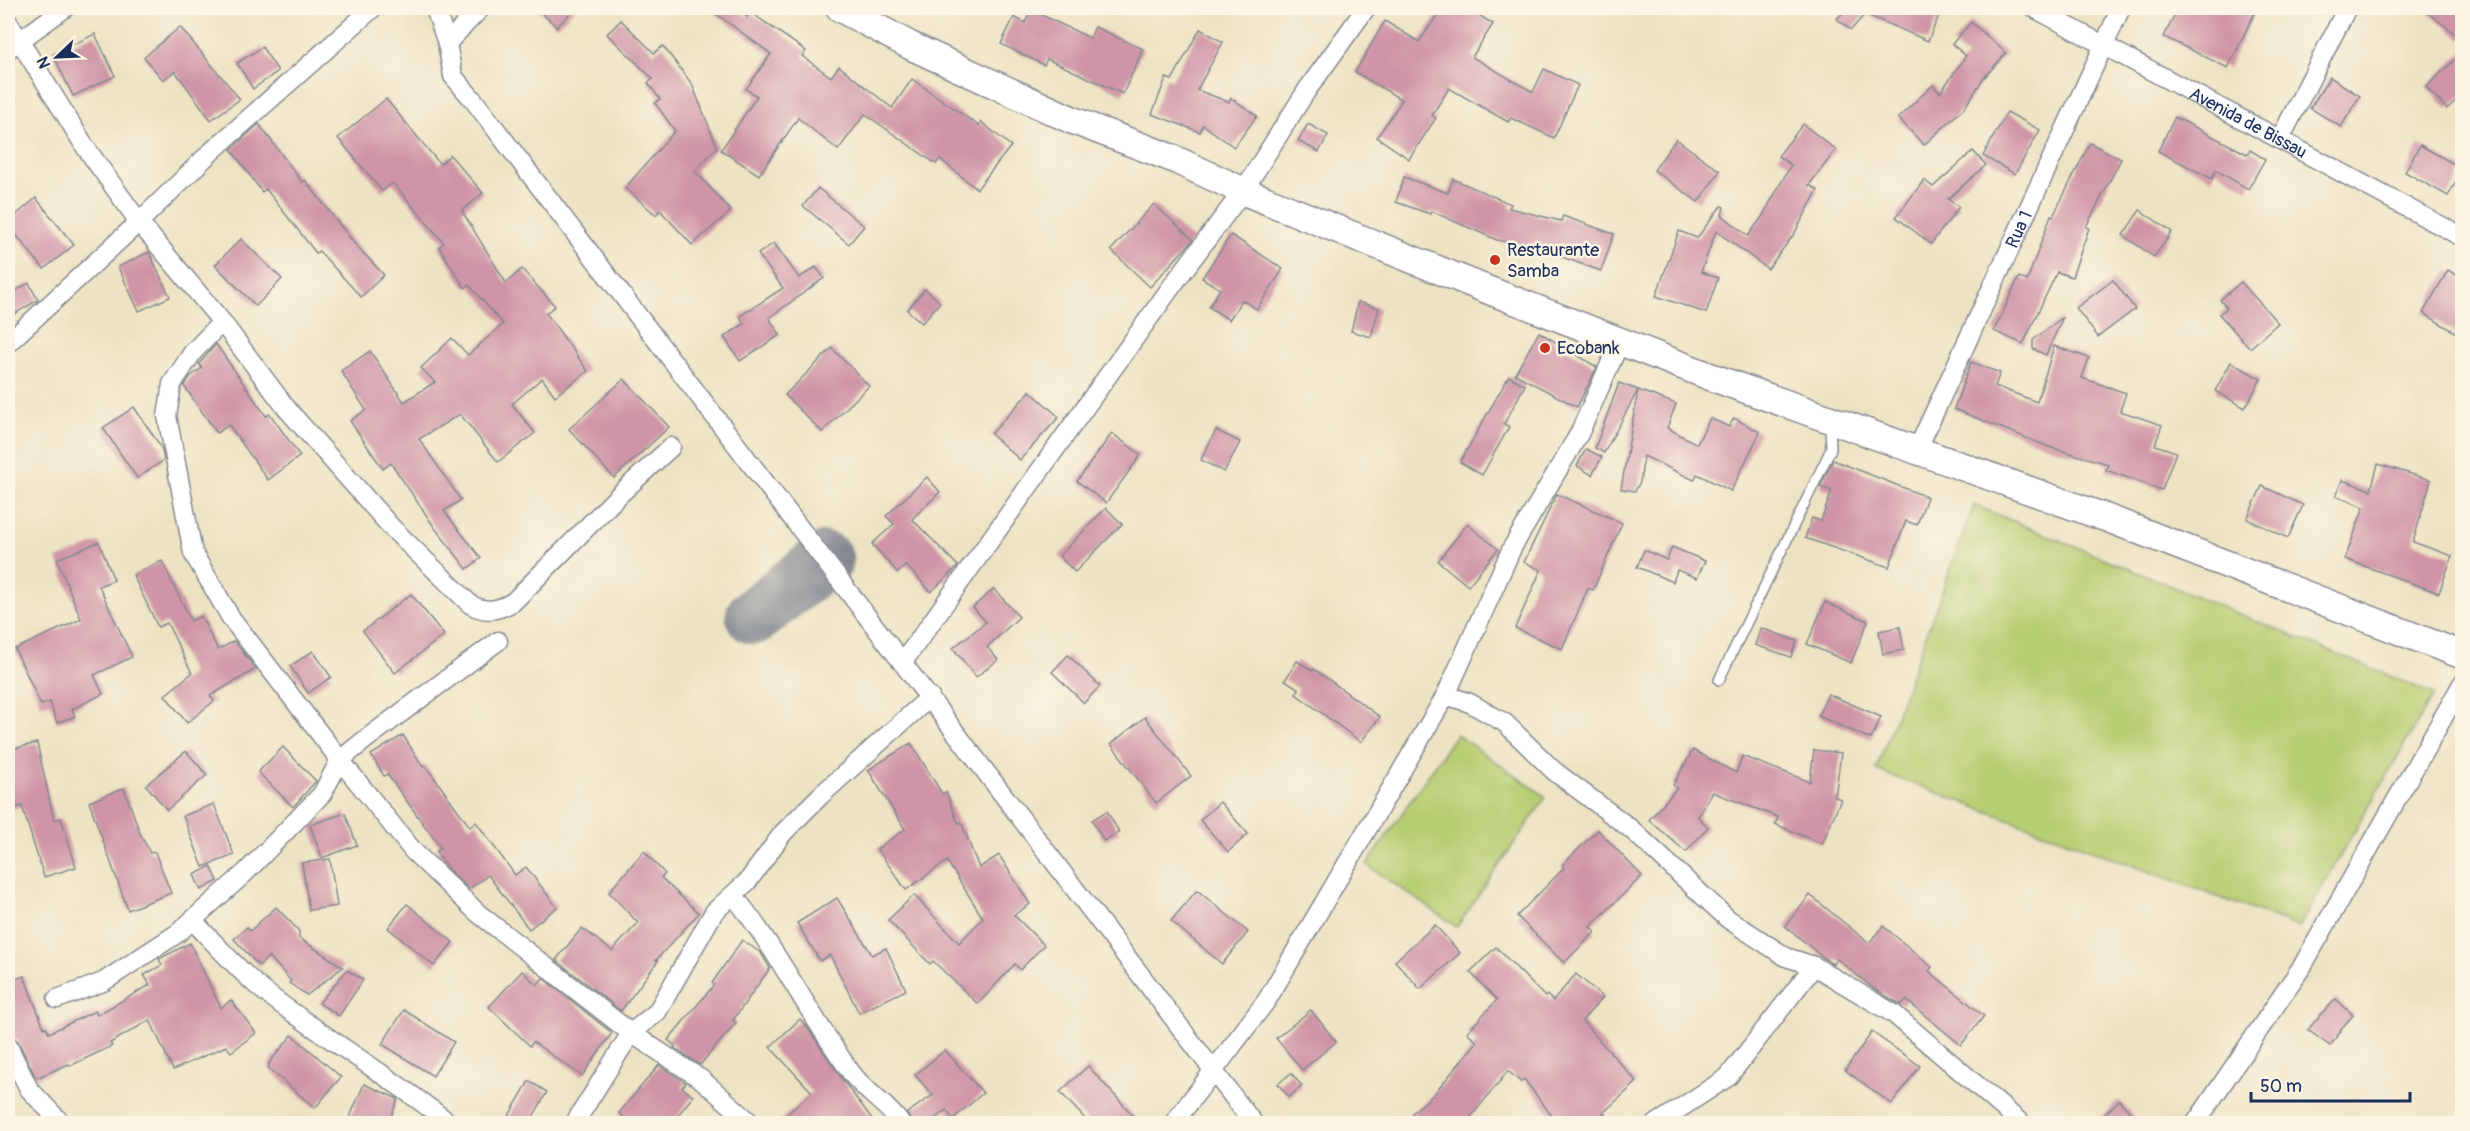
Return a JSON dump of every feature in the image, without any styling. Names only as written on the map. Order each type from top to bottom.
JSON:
[{"type":"main road","points":[[840,8],[989,84],[1072,120],[1174,159],[1243,191],[1620,342],[1830,420],[2104,517],[2463,656]]},
{"type":"street","points":[[14,45],[65,8]]},
{"type":"street","points":[[8,343],[212,151],[373,8]]},
{"type":"street","points":[[435,8],[447,43],[453,76],[930,697],[1254,1124]]},
{"type":"street","points":[[447,43],[481,8]]},
{"type":"street","points":[[903,662],[1172,286],[1243,191],[1307,90],[1366,8]]},
{"type":"street","name":"Avenida de Bissau","points":[[2034,8],[2463,237]]},
{"type":"street","name":"Rua 1","points":[[1917,450],[2121,8]]},
{"type":"street","points":[[2280,139],[2347,8]]},
{"type":"street","points":[[8,22],[14,45],[139,222],[222,322],[287,409],[392,528],[460,596],[479,609],[492,611],[513,602],[619,495],[671,447]]},
{"type":"street","points":[[222,322],[193,352],[172,384],[167,416],[193,553],[231,618],[414,852],[478,914],[631,1033],[701,1079],[752,1124]]},
{"type":"street","points":[[1173,1124],[1268,1000],[1323,902],[1446,695],[1512,548],[1579,434],[1620,342]]},
{"type":"street","points":[[57,999],[103,982],[145,957],[192,920],[245,873],[322,794],[340,760],[498,641]]},
{"type":"street","points":[[2195,1124],[2303,965],[2463,684]]},
{"type":"street","points":[[1446,695],[1470,703],[1504,723],[1554,771],[1631,829],[1728,919],[1786,957],[1814,966],[1894,1014],[2022,1124]]},
{"type":"street","points":[[574,1124],[631,1033],[657,1012],[714,912],[748,881],[783,833],[820,796],[930,697]]},
{"type":"street","points":[[734,896],[757,924],[818,1022],[855,1076],[901,1124]]},
{"type":"street","points":[[192,920],[259,987],[426,1104],[450,1124]]},
{"type":"street","points":[[1656,1124],[1728,1077],[1814,966]]},
{"type":"street","points":[[8,1046],[29,1089],[62,1124]]},
{"type":"lane","points":[[1719,680],[1831,449],[1830,420]]},
{"type":"green space","points":[[1974,505],[2434,694],[2299,927],[1876,770]]},
{"type":"green space","points":[[1456,734],[1546,797],[1457,927],[1367,865]]},
{"type":"building","points":[[536,8],[575,8],[557,27]]},
{"type":"building","points":[[708,8],[736,8],[747,17],[750,12],[806,51],[802,56],[831,77],[839,66],[892,108],[912,79],[979,126],[981,122],[1011,146],[977,189],[940,159],[936,164],[865,114],[838,150],[798,118],[759,175],[721,150],[757,96],[746,89],[771,54]]},
{"type":"building","points":[[1442,8],[1468,8],[1493,24],[1472,57],[1533,92],[1544,69],[1578,85],[1554,138],[1511,118],[1508,122],[1449,88],[1432,115],[1436,118],[1409,159],[1377,137],[1402,100],[1355,72],[1385,21],[1419,42]]},
{"type":"building","points":[[1847,8],[1942,8],[1928,41],[1865,14],[1851,30],[1837,19]]},
{"type":"building","points":[[2178,8],[2257,8],[2228,68],[2164,37]]},
{"type":"building","points":[[2422,8],[2463,8],[2463,40]]},
{"type":"building","points":[[1031,10],[1090,38],[1095,27],[1143,49],[1123,94],[1047,59],[1044,65],[1001,44],[1014,17],[1025,23]]},
{"type":"building","points":[[621,20],[654,53],[663,46],[692,84],[717,147],[695,171],[731,211],[692,245],[660,210],[656,215],[625,188],[675,131],[655,103],[660,99],[648,83],[653,79],[607,34]]},
{"type":"building","points":[[1971,22],[2006,53],[1983,79],[1965,107],[1924,145],[1898,118],[1933,85],[1940,93],[1966,56],[1952,44]]},
{"type":"building","points":[[180,27],[240,99],[211,120],[175,71],[163,80],[144,57]]},
{"type":"building","points":[[1200,29],[1223,42],[1197,90],[1229,102],[1231,98],[1257,116],[1234,147],[1203,125],[1200,132],[1152,114],[1166,78],[1172,80]]},
{"type":"building","points":[[95,34],[115,76],[73,96],[53,54]]},
{"type":"building","points":[[262,47],[278,71],[253,89],[237,63]]},
{"type":"building","points":[[2463,52],[2463,94],[2447,109],[2426,87]]},
{"type":"building","points":[[2330,77],[2360,96],[2341,127],[2310,108]]},
{"type":"building","points":[[386,99],[440,164],[450,155],[483,193],[462,211],[506,283],[522,269],[555,306],[546,313],[588,371],[555,396],[542,378],[512,404],[535,433],[498,462],[460,414],[419,439],[461,500],[444,511],[481,558],[467,569],[435,528],[391,463],[383,469],[350,421],[366,410],[341,371],[370,351],[404,402],[435,382],[421,368],[452,338],[468,355],[503,324],[469,285],[465,288],[439,247],[444,243],[393,183],[382,191],[338,138]]},
{"type":"building","points":[[2007,112],[2040,130],[2015,174],[1983,156]]},
{"type":"building","points":[[2175,117],[2247,154],[2250,150],[2265,159],[2248,189],[2216,170],[2212,179],[2158,151]]},
{"type":"building","points":[[259,124],[302,182],[305,180],[354,243],[384,275],[361,297],[319,251],[316,253],[266,189],[262,192],[231,149]]},
{"type":"building","points":[[1308,124],[1328,135],[1319,152],[1298,141]]},
{"type":"building","points":[[1803,124],[1836,150],[1809,185],[1818,190],[1794,234],[1768,269],[1716,231],[1701,272],[1718,278],[1706,313],[1656,296],[1679,231],[1697,238],[1721,206],[1724,207],[1722,215],[1748,236],[1762,217],[1791,165],[1778,156]]},
{"type":"building","points":[[1676,139],[1720,171],[1698,202],[1654,170]]},
{"type":"building","points":[[2090,143],[2121,159],[2086,227],[2089,228],[2072,277],[2057,272],[2023,344],[1994,331],[2019,277],[2027,281],[2051,215],[2053,216]]},
{"type":"building","points":[[2420,145],[2463,169],[2448,196],[2405,172]]},
{"type":"building","points":[[1973,151],[1986,165],[1948,199],[1959,207],[1931,244],[1896,217],[1924,180],[1933,187]]},
{"type":"building","points":[[1404,177],[1448,193],[1453,179],[1511,204],[1509,208],[1561,221],[1563,216],[1614,234],[1601,271],[1526,244],[1526,247],[1497,240],[1431,211],[1430,214],[1396,202]]},
{"type":"building","points":[[818,188],[864,226],[849,244],[803,206]]},
{"type":"building","points":[[36,198],[74,245],[44,269],[8,225],[8,222]]},
{"type":"building","points":[[1154,204],[1193,240],[1150,287],[1111,250]]},
{"type":"building","points":[[2140,210],[2172,232],[2154,257],[2123,235]]},
{"type":"building","points":[[1231,235],[1283,269],[1257,309],[1242,300],[1229,320],[1209,307],[1220,289],[1202,278]]},
{"type":"building","points":[[241,239],[282,279],[256,306],[215,265]]},
{"type":"building","points":[[774,243],[799,278],[816,267],[824,278],[769,318],[780,335],[740,361],[724,337],[744,324],[740,316],[783,288],[758,254]]},
{"type":"building","points":[[149,252],[170,297],[139,311],[118,267]]},
{"type":"building","points":[[2448,270],[2463,279],[2463,337],[2423,313]]},
{"type":"building","points":[[2113,280],[2135,309],[2098,337],[2076,308]]},
{"type":"building","points":[[2241,282],[2278,323],[2250,348],[2219,314],[2227,308],[2220,300]]},
{"type":"building","points":[[29,283],[38,300],[13,315],[8,305],[8,295]]},
{"type":"building","points":[[925,289],[940,302],[922,323],[907,310]]},
{"type":"building","points":[[1358,302],[1379,308],[1371,337],[1351,331]]},
{"type":"building","points":[[2063,317],[2046,355],[2033,349],[2033,340]]},
{"type":"building","points":[[1539,332],[1597,367],[1577,407],[1515,374]]},
{"type":"building","points":[[216,344],[266,416],[270,414],[300,456],[268,480],[229,425],[217,433],[184,386],[190,377],[202,368],[199,364]]},
{"type":"building","points":[[2054,346],[2089,358],[2082,378],[2126,393],[2120,411],[2162,425],[2155,445],[2176,452],[2162,490],[2106,470],[2108,464],[2049,447],[1954,409],[1971,362],[2000,373],[1995,386],[2037,402]]},
{"type":"building","points":[[832,348],[869,386],[822,432],[785,395]]},
{"type":"building","points":[[2231,362],[2261,379],[2245,408],[2215,391]]},
{"type":"building","points":[[1509,376],[1525,385],[1504,424],[1509,427],[1482,475],[1460,462]]},
{"type":"building","points":[[624,379],[669,427],[614,478],[569,429]]},
{"type":"building","points":[[1619,383],[1638,390],[1604,453],[1595,448]]},
{"type":"building","points":[[1638,390],[1676,404],[1667,428],[1697,444],[1710,418],[1729,427],[1734,418],[1760,432],[1731,491],[1697,474],[1694,480],[1644,456],[1640,482],[1635,491],[1621,489]]},
{"type":"building","points":[[1030,391],[1059,417],[1020,460],[991,434]]},
{"type":"building","points":[[134,407],[161,447],[164,460],[137,478],[103,428]]},
{"type":"building","points":[[1216,430],[1240,442],[1224,472],[1201,460]]},
{"type":"building","points":[[1112,433],[1141,455],[1106,503],[1077,481]]},
{"type":"building","points":[[1586,449],[1602,457],[1592,475],[1577,466]]},
{"type":"building","points":[[1833,460],[1927,497],[1917,525],[1906,521],[1889,567],[1805,538],[1812,518],[1821,521],[1832,491],[1820,487]]},
{"type":"building","points":[[2378,464],[2431,480],[2413,542],[2452,556],[2439,593],[2345,559],[2364,507],[2336,496],[2342,480],[2371,490]]},
{"type":"building","points":[[927,477],[940,492],[912,519],[958,566],[931,592],[906,565],[898,573],[872,544],[894,524],[886,516]]},
{"type":"building","points":[[2262,486],[2303,505],[2288,538],[2247,519]]},
{"type":"building","points":[[1557,494],[1622,523],[1593,590],[1588,588],[1562,649],[1515,628],[1541,570],[1524,562]]},
{"type":"building","points":[[1106,508],[1122,524],[1075,572],[1059,556]]},
{"type":"building","points":[[1467,524],[1498,549],[1468,586],[1438,561]]},
{"type":"building","points":[[99,542],[114,580],[99,586],[132,657],[94,675],[103,694],[72,709],[75,716],[57,723],[50,702],[41,705],[15,649],[81,619],[57,559]]},
{"type":"building","points":[[1672,547],[1705,561],[1697,578],[1677,570],[1673,582],[1637,567],[1644,550],[1667,560]]},
{"type":"building","points":[[162,561],[191,621],[201,616],[218,650],[234,641],[256,669],[210,696],[214,701],[187,723],[165,695],[192,673],[167,623],[158,627],[133,575]]},
{"type":"building","points":[[994,589],[1019,617],[987,647],[998,660],[976,677],[953,648],[986,622],[973,607]]},
{"type":"building","points":[[411,594],[444,635],[395,673],[363,631]]},
{"type":"building","points":[[1825,602],[1868,621],[1851,663],[1807,644]]},
{"type":"building","points":[[1900,627],[1904,650],[1883,654],[1879,631]]},
{"type":"building","points":[[1761,628],[1797,641],[1791,657],[1755,645]]},
{"type":"building","points":[[313,651],[331,677],[308,693],[290,666]]},
{"type":"building","points":[[1068,655],[1100,686],[1084,703],[1052,672]]},
{"type":"building","points":[[1297,661],[1313,671],[1314,669],[1380,717],[1361,742],[1296,694],[1299,689],[1285,680]]},
{"type":"building","points":[[1828,694],[1881,717],[1871,739],[1818,716]]},
{"type":"building","points":[[1145,717],[1191,776],[1156,803],[1111,744]]},
{"type":"building","points":[[403,735],[423,767],[425,765],[470,827],[476,822],[515,875],[526,867],[557,907],[529,929],[488,875],[469,889],[449,870],[436,852],[441,848],[387,774],[384,776],[371,755]]},
{"type":"building","points":[[37,743],[54,820],[61,818],[76,867],[44,877],[22,806],[8,810],[8,750]]},
{"type":"building","points":[[911,743],[942,794],[946,792],[958,823],[961,822],[979,868],[999,855],[1030,904],[1014,915],[1044,945],[1020,970],[1015,964],[978,1004],[933,961],[930,964],[888,920],[914,895],[959,943],[983,918],[947,861],[906,890],[877,849],[905,829],[868,770]]},
{"type":"building","points":[[283,747],[316,781],[293,807],[258,772]]},
{"type":"building","points":[[1693,750],[1736,773],[1742,756],[1810,782],[1814,750],[1841,753],[1835,797],[1841,799],[1822,844],[1775,824],[1778,817],[1712,792],[1698,817],[1708,827],[1686,852],[1649,820],[1677,788],[1673,785]]},
{"type":"building","points":[[186,751],[207,775],[167,810],[146,785]]},
{"type":"building","points":[[124,788],[140,833],[150,853],[155,852],[171,893],[128,910],[89,802]]},
{"type":"building","points":[[1220,802],[1248,834],[1228,852],[1200,820]]},
{"type":"building","points":[[214,804],[234,855],[203,867],[183,816]]},
{"type":"building","points":[[1107,811],[1119,832],[1104,841],[1092,820]]},
{"type":"building","points":[[345,813],[357,845],[322,858],[310,825]]},
{"type":"building","points":[[1598,830],[1642,876],[1590,927],[1595,932],[1564,963],[1517,916],[1564,868],[1562,865]]},
{"type":"building","points":[[644,851],[665,874],[661,878],[699,913],[656,960],[658,961],[621,1011],[556,960],[582,928],[612,951],[638,923],[609,892]]},
{"type":"building","points":[[330,859],[337,906],[309,910],[302,863]]},
{"type":"building","points":[[211,866],[218,881],[201,890],[194,875]]},
{"type":"building","points":[[1197,890],[1248,932],[1222,964],[1171,921]]},
{"type":"building","points":[[1810,895],[1869,943],[1883,926],[1932,967],[1929,971],[1984,1016],[1961,1045],[1906,1000],[1901,1005],[1873,988],[1837,959],[1833,964],[1829,962],[1785,926]]},
{"type":"building","points":[[837,898],[872,955],[886,948],[906,990],[859,1013],[830,955],[820,961],[797,923]]},
{"type":"building","points":[[407,904],[453,942],[434,966],[388,928]]},
{"type":"building","points":[[276,907],[299,931],[299,938],[343,967],[307,995],[289,983],[291,981],[269,956],[259,966],[234,939],[247,927],[250,931]]},
{"type":"building","points":[[1435,925],[1460,953],[1420,989],[1395,961]]},
{"type":"building","points":[[742,940],[761,953],[770,968],[733,1020],[736,1023],[700,1065],[674,1048],[675,1046],[668,1040],[714,985],[712,983]]},
{"type":"building","points":[[190,943],[221,1008],[231,1000],[256,1033],[231,1052],[226,1046],[173,1070],[150,1020],[110,1043],[112,1046],[70,1066],[69,1064],[36,1078],[18,1041],[8,1035],[8,982],[24,976],[44,1028],[46,1027],[49,1033],[95,1011],[97,1015],[150,985],[144,975],[162,965],[159,959]]},
{"type":"building","points":[[1496,947],[1545,997],[1547,995],[1553,1001],[1576,974],[1603,997],[1582,1021],[1637,1082],[1603,1113],[1606,1116],[1595,1124],[1558,1124],[1524,1079],[1521,1082],[1508,1071],[1465,1124],[1420,1124],[1412,1113],[1434,1094],[1477,1042],[1467,1032],[1497,1000],[1470,972]]},
{"type":"building","points":[[347,970],[363,980],[339,1016],[319,1003]]},
{"type":"building","points":[[522,971],[537,985],[543,978],[612,1033],[582,1076],[533,1042],[530,1046],[489,1007]]},
{"type":"building","points":[[2336,999],[2353,1015],[2330,1046],[2308,1030]]},
{"type":"building","points":[[404,1010],[454,1042],[433,1076],[382,1044]]},
{"type":"building","points":[[1311,1010],[1336,1042],[1302,1070],[1276,1038]]},
{"type":"building","points":[[800,1019],[876,1124],[776,1124],[812,1092],[770,1047]]},
{"type":"building","points":[[1872,1032],[1920,1066],[1892,1104],[1845,1070]]},
{"type":"building","points":[[292,1035],[341,1077],[315,1108],[269,1069],[269,1063]]},
{"type":"building","points":[[945,1050],[983,1093],[953,1119],[946,1110],[928,1124],[912,1124],[907,1113],[933,1095],[915,1075]]},
{"type":"building","points":[[659,1065],[686,1083],[682,1087],[693,1096],[671,1124],[631,1124],[619,1113]]},
{"type":"building","points":[[1088,1066],[1141,1124],[1090,1124],[1060,1092]]},
{"type":"building","points":[[1291,1073],[1302,1086],[1289,1097],[1278,1084]]},
{"type":"building","points":[[529,1081],[547,1092],[529,1124],[504,1124]]},
{"type":"building","points":[[364,1084],[398,1099],[388,1124],[347,1124]]},
{"type":"building","points":[[2119,1100],[2141,1124],[2095,1124]]},
{"type":"taxiway","points":[[754,616],[825,560]]},
{"type":"place","name":"Restaurante Samba","points":[[1495,260]]},
{"type":"place","name":"Ecobank","points":[[1545,348]]}]
